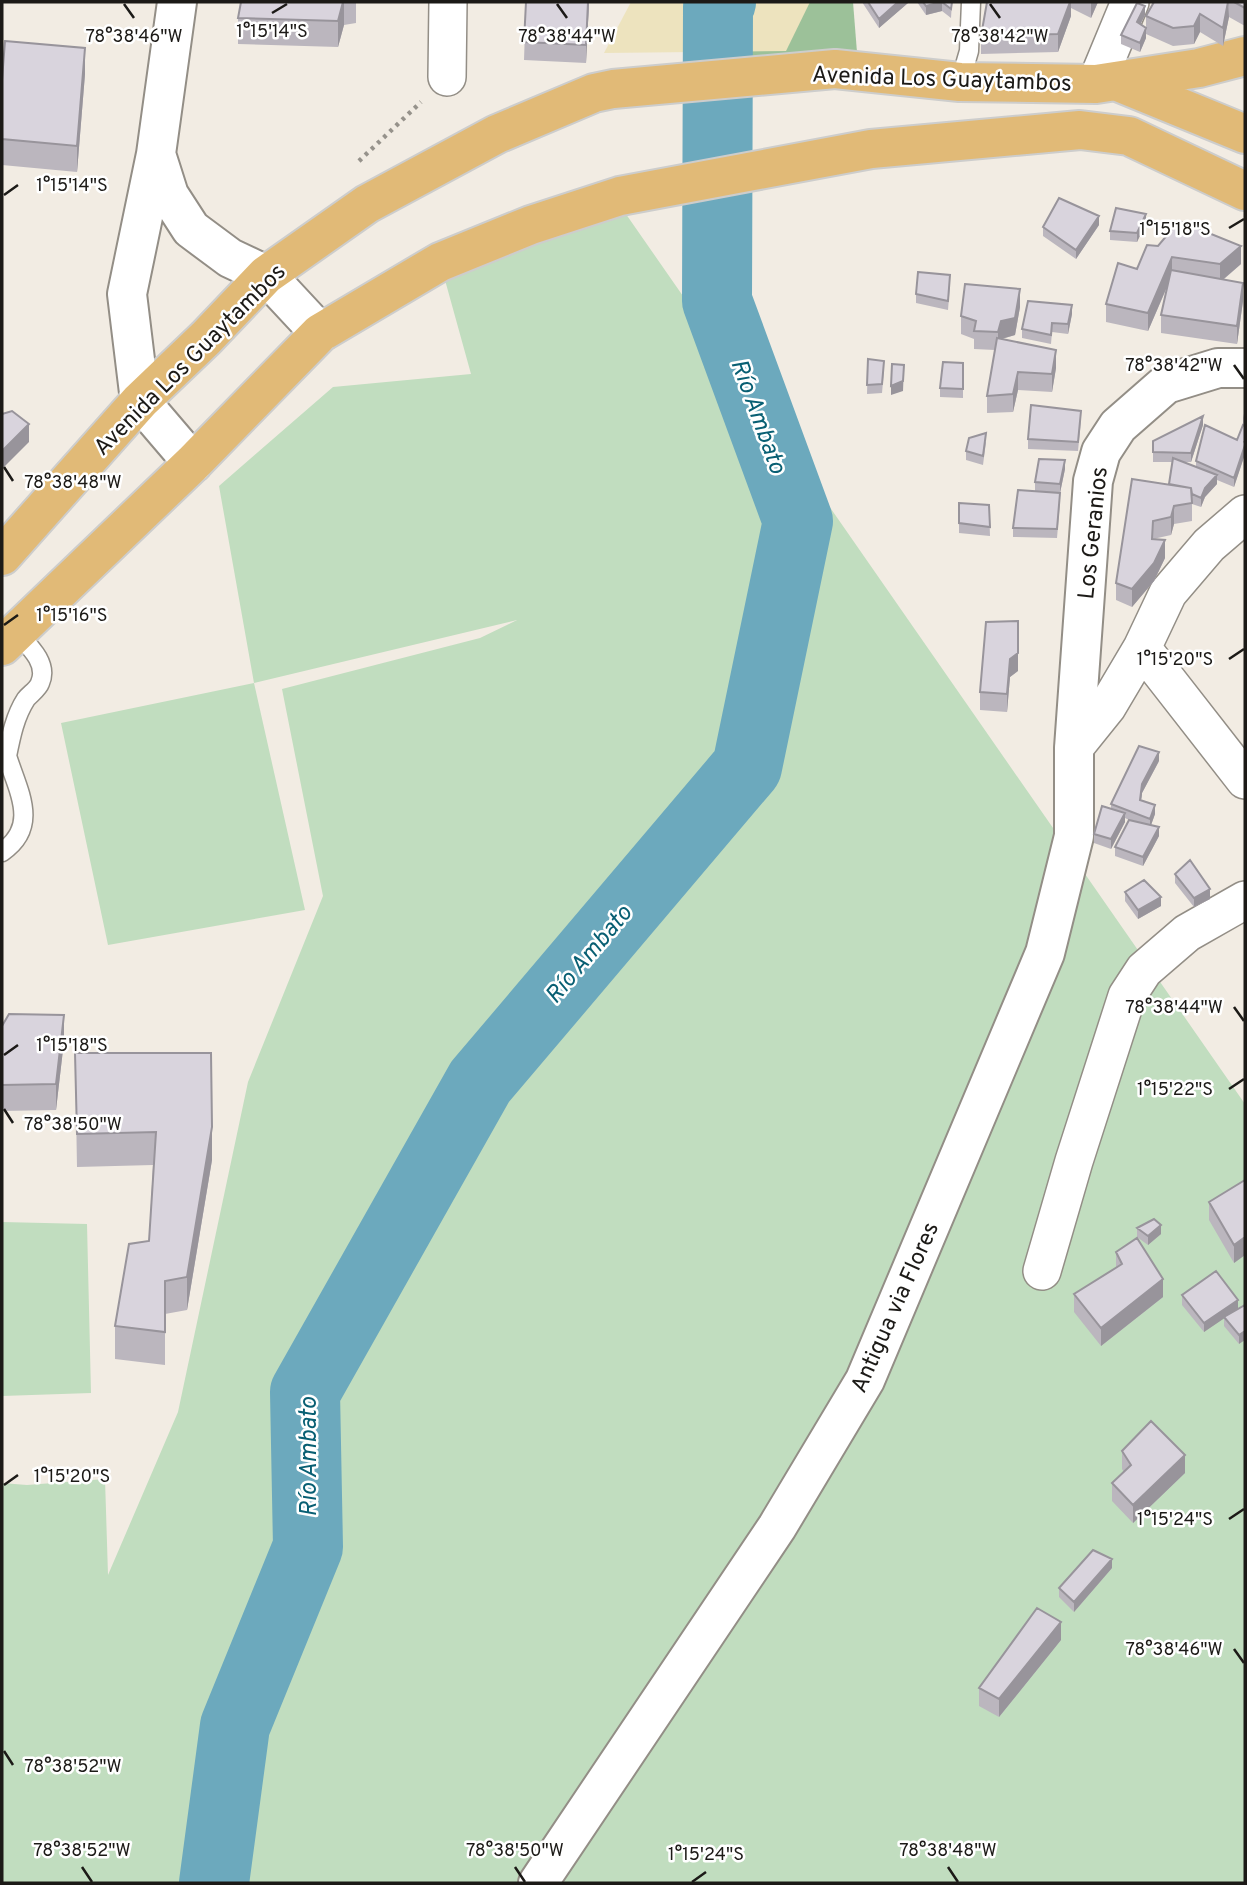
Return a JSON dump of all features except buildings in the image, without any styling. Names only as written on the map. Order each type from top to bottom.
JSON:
[{"type":"main road","points":[[1107,83],[1199,68],[1245,56]]},
{"type":"main road","name":"Avenida Los Guaytambos","points":[[2,556],[140,401],[206,338],[266,275],[367,204],[497,134],[594,93],[835,69],[960,82],[1107,83],[1245,134]]},
{"type":"main road","points":[[9,639],[193,463],[320,333],[440,262],[531,225],[620,196],[871,149],[1080,130],[1129,136],[1245,191]]},
{"type":"street","points":[[177,2],[156,154],[127,294],[140,401],[193,463]]},
{"type":"street","points":[[447,77],[448,2]]},
{"type":"street","points":[[1107,83],[1130,2]]},
{"type":"street","points":[[156,154],[169,195],[191,229],[230,258],[266,275],[320,333]]},
{"type":"street","name":"Los Geranios","points":[[1074,748],[1093,481],[1101,452],[1118,426],[1166,384],[1218,368],[1245,368]]},
{"type":"street","points":[[1074,748],[1107,707],[1142,648],[1168,593],[1209,545],[1245,514]]},
{"type":"street","points":[[1142,648],[1245,780]]},
{"type":"street","name":"Antigua via Flores","points":[[538,1883],[777,1527],[865,1380],[1045,953],[1074,836],[1074,748]]},
{"type":"street","points":[[1042,1271],[1127,996],[1144,970],[1187,933],[1245,900]]},
{"type":"lane","points":[[960,82],[969,51],[971,2]]},
{"type":"lane","points":[[2,852],[9,847],[24,826],[24,807],[4,758],[17,717],[27,698],[40,684],[42,667],[33,650],[9,639]]},
{"type":"path","points":[[367,204],[354,166],[447,77]]},
{"type":"green space","points":[[755,2],[853,2],[858,65],[745,60]]},
{"type":"green space","points":[[612,194],[1245,1104],[1245,1883],[2,1883],[2,1483],[27,1485],[105,1479],[108,1575],[178,1412],[248,1082],[323,896],[282,689],[480,638],[517,620],[254,683],[219,486],[333,387],[471,374],[440,262]]},
{"type":"green space","points":[[254,683],[305,910],[108,945],[61,723]]},
{"type":"green space","points":[[2,1222],[87,1224],[91,1393],[2,1396]]},
{"type":"sand","points":[[631,2],[810,2],[786,51],[604,53]]},
{"type":"water","points":[[687,2],[745,2],[736,42],[685,26]]},
{"type":"waterway","name":"Río Ambato","points":[[214,1883],[235,1726],[308,1547],[305,1392],[480,1082],[747,767],[798,521],[717,301],[718,7],[721,2]]}]
